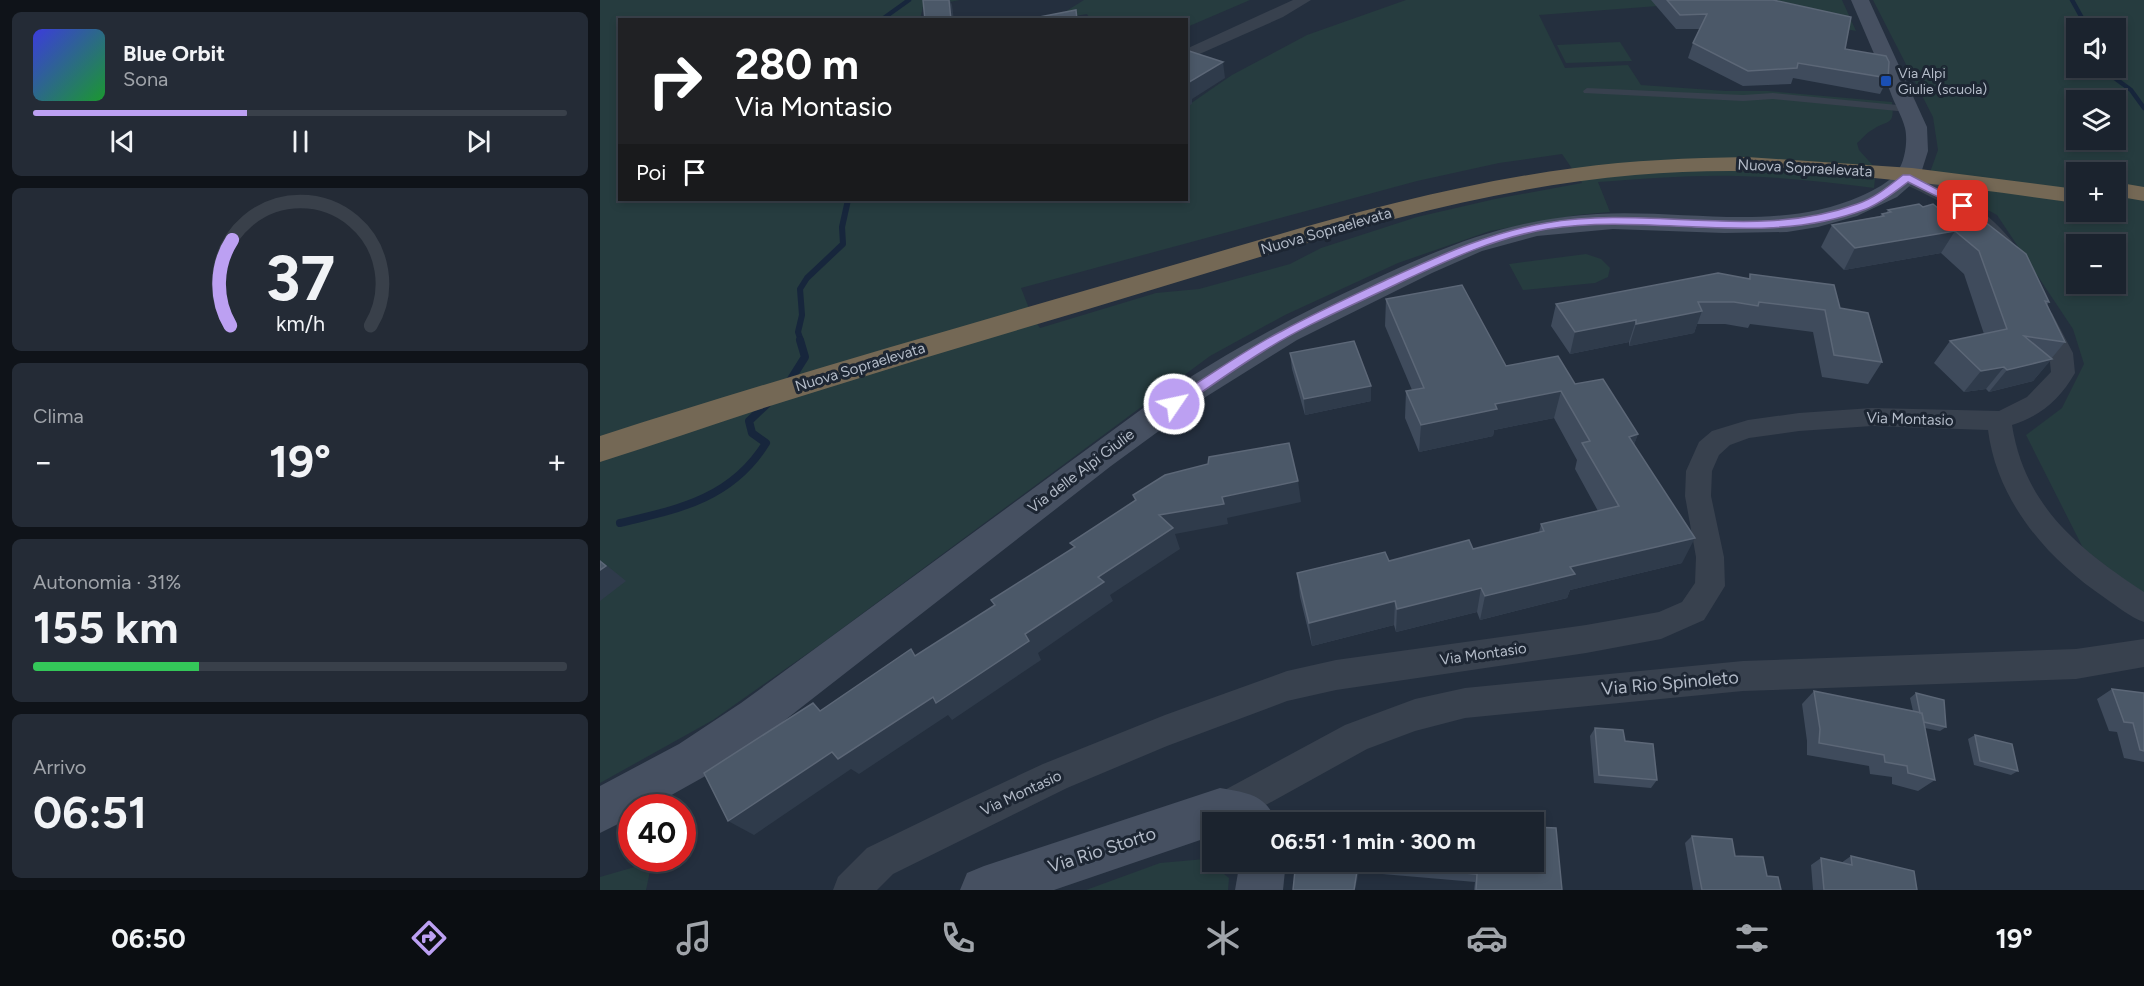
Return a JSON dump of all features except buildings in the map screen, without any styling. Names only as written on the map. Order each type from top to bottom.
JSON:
[{"type":"highway","name":"Nuova Sopraelevata","points":[[600,427],[805,363],[1622,155],[1695,151],[1800,153],[1923,162],[2066,182]]},
{"type":"highway","name":"Nuova Sopraelevata","points":[[1572,168],[1770,165],[1904,173],[2066,195]]},
{"type":"highway","points":[[2126,191],[2144,194]]},
{"type":"highway","points":[[2126,205],[2144,207]]},
{"type":"highway","name":"Nuova Sopraelevata","points":[[600,449],[1029,307]]},
{"type":"street","points":[[1188,55],[1304,0]]},
{"type":"street","points":[[1860,0],[1916,127],[1918,145],[1907,178],[1976,214],[1998,236],[2014,257]]},
{"type":"street","name":"Via delle Alpi Giulie","points":[[600,810],[694,759],[756,717],[1136,430],[1258,349],[1314,319],[1468,247],[1503,236],[1548,226],[1587,222],[1667,222],[1736,226],[1806,222],[1863,206],[1884,195],[1907,178]]},
{"type":"street","name":"Via Montasio","points":[[851,890],[880,861],[978,812],[1055,776],[1154,735],[1287,686],[1336,675],[1661,625],[1693,611],[1710,586],[1710,557],[1698,496],[1699,471],[1708,449],[1721,438],[1748,429],[1799,422],[1872,417],[1971,422],[1999,420],[2024,413],[2046,397],[2063,373],[2061,353],[2036,301]]},
{"type":"street","points":[[1999,420],[2000,438],[2005,456],[2019,486],[2039,519],[2063,549],[2090,572],[2144,609]]},
{"type":"street","name":"Via Rio Spinoleto","points":[[1244,812],[1357,737],[1415,715],[1465,703],[1743,676],[1817,671],[2076,664],[2144,653]]},
{"type":"street","name":"Via Rio Storto","points":[[984,890],[1202,827]]},
{"type":"street","points":[[1258,890],[1261,872]]},
{"type":"lane","points":[[1587,91],[1743,98],[1773,96],[1908,109]]},
{"type":"green space","points":[[600,0],[960,0],[923,7],[920,18],[618,18],[618,201],[1188,201],[1188,105],[1232,75],[1307,35],[1406,0],[1842,0],[1856,31],[1800,20],[1658,6],[1539,15],[1565,68],[1628,65],[1641,85],[1726,91],[1768,91],[1892,102],[1891,119],[1870,131],[1857,143],[1859,150],[1876,169],[1874,188],[1805,180],[1736,176],[1598,182],[1610,212],[1577,215],[1490,231],[1398,263],[1285,315],[1210,356],[821,644],[713,720],[600,783]],"holes":[[[1562,154],[1582,183],[1495,199],[1417,217],[1321,248],[1290,264],[1199,289],[1156,293],[1040,328],[1032,316],[1021,288],[1417,181],[1499,163]]]},
{"type":"green space","points":[[1084,0],[1250,0],[1188,27],[1188,18],[1089,18],[1087,14],[1055,18]]},
{"type":"green space","points":[[1873,0],[2144,0],[2144,596],[2083,548],[2026,435],[2062,408],[2084,364],[2073,329],[1997,215],[1928,178],[1938,150],[1933,117]]},
{"type":"green space","points":[[1620,42],[1632,61],[1566,63],[1557,45]]},
{"type":"green space","points":[[1586,254],[1601,259],[1610,268],[1608,277],[1595,283],[1523,290],[1509,264]]},
{"type":"green space","points":[[1202,859],[1202,872],[1221,872],[1229,878],[1228,890],[1086,890],[1160,863]]},
{"type":"green space","points":[[618,872],[650,872],[646,890],[600,890],[600,877]]},
{"type":"waterway","points":[[884,18],[909,0]]},
{"type":"waterway","points":[[2072,0],[2082,18]]},
{"type":"waterway","points":[[2115,78],[2131,90],[2144,108]]},
{"type":"waterway","points":[[801,341],[798,332],[802,315],[800,289],[807,278],[843,244],[842,227],[848,201]]},
{"type":"waterway","points":[[788,384],[805,357],[800,340]]},
{"type":"waterway","points":[[620,523],[684,506],[721,489],[737,477],[766,443],[752,433],[749,421],[768,403]]},
{"type":"place","name":"Via Alpi Giulie (scuola)","points":[[1886,81]]},
{"type":"route","points":[[1174,404],[1258,349],[1314,319],[1422,267],[1468,247],[1503,236],[1548,226],[1587,222],[1667,222],[1736,226],[1806,222],[1863,206],[1884,195],[1907,178],[1963,206]]}]
